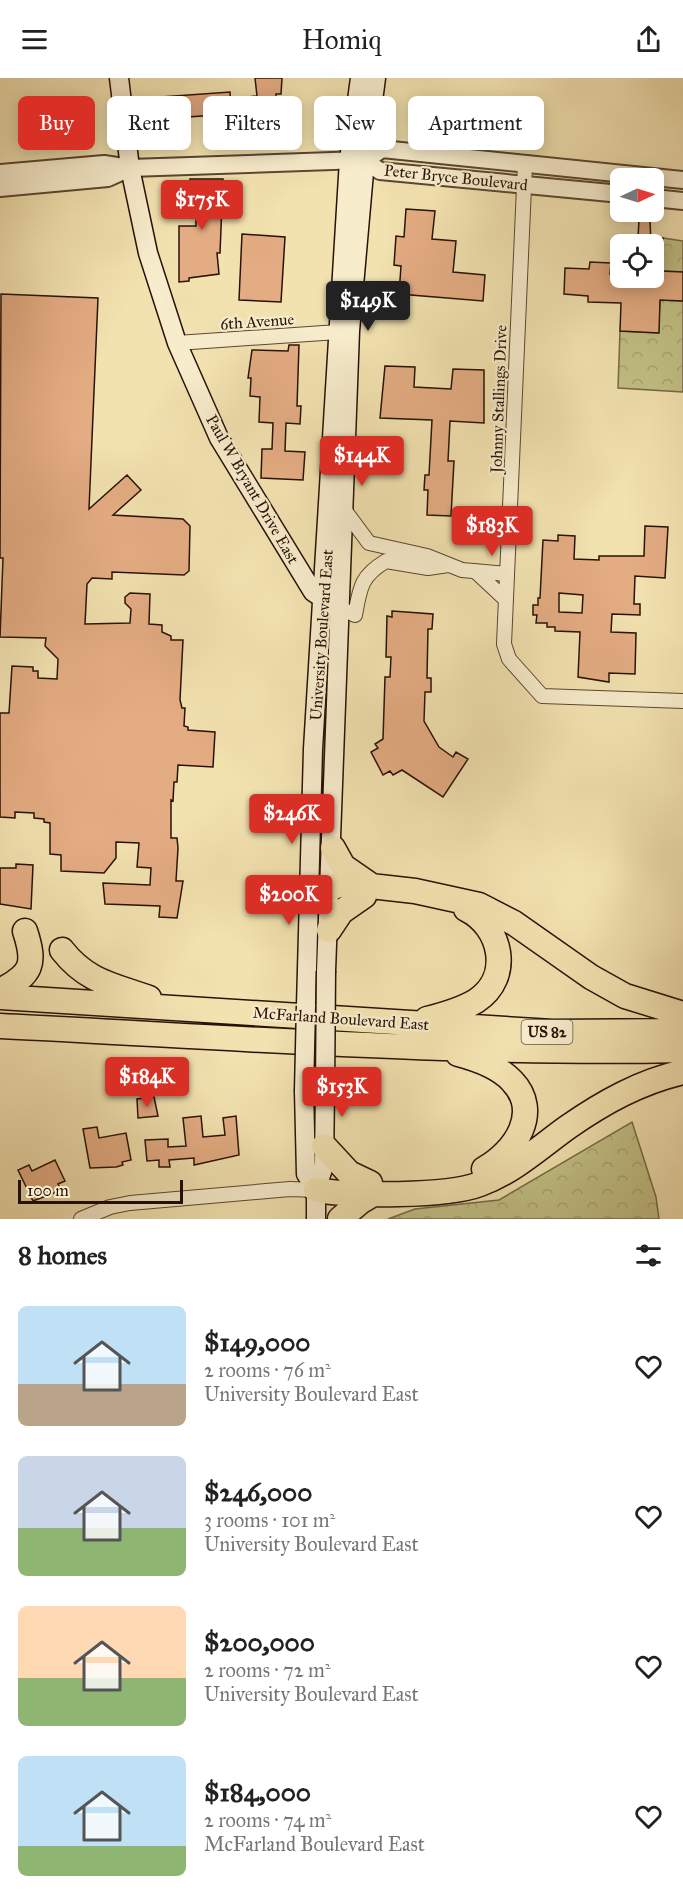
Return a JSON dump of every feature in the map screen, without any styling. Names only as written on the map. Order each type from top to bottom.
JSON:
[{"type":"highway","points":[[333,848],[343,866],[369,892]]},
{"type":"highway","points":[[331,888],[344,883],[369,892],[465,909],[480,918],[496,939],[499,956],[496,974],[482,996],[458,1009],[412,1022]]},
{"type":"highway","points":[[329,930],[341,912],[369,892],[415,891],[479,905],[514,923],[591,977],[625,996],[683,1014]]},
{"type":"highway","points":[[0,991],[30,970],[33,959],[25,931]]},
{"type":"highway","points":[[62,950],[75,967],[88,976],[177,1008]]},
{"type":"highway","name":"McFarland Boulevard East","points":[[0,997],[552,1032],[683,1031]]},
{"type":"highway","name":"McFarland Boulevard East","points":[[0,1026],[433,1047],[609,1051],[683,1050]]},
{"type":"highway","points":[[305,1190],[339,1194],[461,1178],[489,1166],[518,1140],[525,1112],[521,1095],[512,1080],[477,1059],[433,1047]]},
{"type":"highway","points":[[324,1146],[349,1173],[372,1188],[454,1191],[480,1184],[515,1166],[625,1091],[654,1079],[683,1072]]},
{"type":"highway","points":[[340,1219],[372,1188]]},
{"type":"main road","name":"Paul W Bryant Drive East","points":[[119,78],[130,168],[148,253],[177,343],[219,438],[313,592],[331,604]]},
{"type":"main road","name":"University Boulevard East","points":[[316,1219],[305,1190],[304,1091],[313,749],[343,508],[360,78]]},
{"type":"main road","name":"University Boulevard East","points":[[305,1190],[324,1166],[326,971],[333,848],[331,604],[338,332],[357,160],[376,78]]},
{"type":"street","name":"Peter Bryce Boulevard","points":[[357,160],[381,149],[683,180]]},
{"type":"street","points":[[0,173],[104,164],[130,168],[357,160]]},
{"type":"street","name":"Peter Bryce Boulevard","points":[[357,160],[380,171],[610,193]]},
{"type":"street","name":"Johnny Stallings Drive","points":[[525,164],[504,644],[509,659],[542,696],[683,701]]},
{"type":"street","points":[[0,188],[108,178],[130,168]]},
{"type":"street","points":[[664,199],[683,201]]},
{"type":"street","name":"6th Avenue","points":[[177,343],[338,332]]},
{"type":"street","points":[[343,508],[369,543],[427,556],[448,566],[507,574]]},
{"type":"street","points":[[331,604],[355,615],[361,585],[370,571],[386,561],[428,568],[448,566]]},
{"type":"street","points":[[475,571],[506,600]]},
{"type":"street","points":[[81,1219],[110,1207],[129,1203],[305,1190]]},
{"type":"green space","points":[[664,238],[683,241],[683,272],[664,271]]},
{"type":"green space","points":[[660,300],[683,301],[683,392],[618,388],[620,331],[658,333]]},
{"type":"green space","points":[[632,1122],[656,1197],[659,1219],[388,1219],[415,1209],[499,1200]]},
{"type":"building","points":[[255,78],[282,78],[281,94],[257,96]]},
{"type":"building","points":[[230,92],[230,96],[203,96],[203,116],[191,117],[191,96],[175,96]]},
{"type":"building","points":[[190,179],[223,179],[220,253],[217,253],[219,274],[189,278],[189,281],[179,282],[179,226],[196,226],[196,209],[189,209]]},
{"type":"building","points":[[406,209],[435,211],[432,239],[456,241],[453,272],[485,275],[483,301],[399,294],[401,266],[394,265],[396,236],[404,237]]},
{"type":"building","points":[[639,222],[650,222],[651,234],[638,234]]},
{"type":"building","points":[[242,234],[285,237],[281,302],[239,300]]},
{"type":"building","points":[[590,262],[610,263],[610,288],[664,288],[664,271],[683,272],[683,301],[660,300],[659,333],[620,331],[621,303],[588,302],[588,296],[564,294],[565,268],[589,269]]},
{"type":"building","points":[[1,294],[98,298],[89,509],[127,475],[141,490],[113,515],[183,519],[190,526],[189,571],[184,575],[112,572],[112,579],[92,578],[87,584],[85,624],[130,623],[131,609],[125,603],[125,597],[130,593],[150,594],[149,624],[162,625],[162,632],[171,636],[171,640],[183,640],[180,700],[182,708],[185,708],[184,726],[188,727],[188,730],[215,732],[213,767],[178,765],[177,782],[174,782],[173,801],[171,800],[171,838],[177,838],[176,881],[183,881],[177,918],[159,917],[160,906],[105,904],[103,883],[150,885],[151,868],[137,867],[139,843],[116,842],[116,858],[104,873],[61,871],[61,855],[50,854],[50,823],[44,822],[44,819],[34,818],[34,813],[15,812],[15,818],[0,817],[0,713],[9,713],[12,666],[33,667],[33,671],[38,671],[38,678],[57,679],[58,659],[45,646],[46,638],[0,637],[3,558],[0,558]]},
{"type":"building","points":[[289,345],[299,345],[297,406],[301,406],[300,424],[286,423],[285,451],[305,452],[303,480],[261,478],[262,449],[272,449],[273,423],[259,422],[260,397],[250,396],[251,378],[248,378],[252,350],[288,351]]},
{"type":"building","points":[[385,366],[415,367],[414,387],[451,389],[453,369],[484,370],[484,423],[450,421],[448,461],[454,461],[451,516],[427,515],[428,490],[424,490],[425,475],[429,475],[432,420],[380,418]]},
{"type":"building","points":[[645,526],[668,527],[665,578],[635,576],[634,604],[640,604],[640,615],[612,614],[611,632],[636,633],[635,674],[609,673],[609,682],[578,677],[580,632],[555,631],[555,627],[547,627],[547,623],[536,623],[537,615],[533,615],[533,605],[538,605],[538,598],[540,598],[543,540],[558,541],[558,535],[575,536],[574,559],[599,560],[599,556],[644,556]],"holes":[[[559,593],[583,595],[582,613],[559,612]]]},
{"type":"building","points":[[392,611],[433,614],[432,629],[428,629],[427,678],[431,678],[431,692],[425,692],[424,721],[439,747],[453,757],[456,752],[468,759],[443,797],[402,770],[393,775],[390,771],[383,775],[371,752],[378,748],[375,744],[383,739],[385,677],[390,677],[391,657],[386,657],[387,616],[392,617]]},
{"type":"building","points":[[16,864],[33,865],[31,909],[0,904],[0,868],[16,868]]},
{"type":"building","points":[[154,1097],[158,1116],[138,1118],[137,1099]]},
{"type":"building","points":[[201,1116],[203,1137],[225,1135],[223,1118],[236,1116],[239,1155],[194,1165],[194,1158],[169,1160],[170,1167],[159,1167],[159,1160],[147,1161],[145,1140],[168,1139],[168,1147],[186,1146],[183,1118]]},
{"type":"building","points":[[97,1127],[99,1138],[126,1133],[131,1160],[122,1162],[123,1165],[116,1167],[90,1168],[83,1129]]},
{"type":"building","points":[[55,1160],[65,1181],[58,1184],[60,1188],[54,1193],[33,1201],[18,1170],[29,1165],[32,1171]]}]
